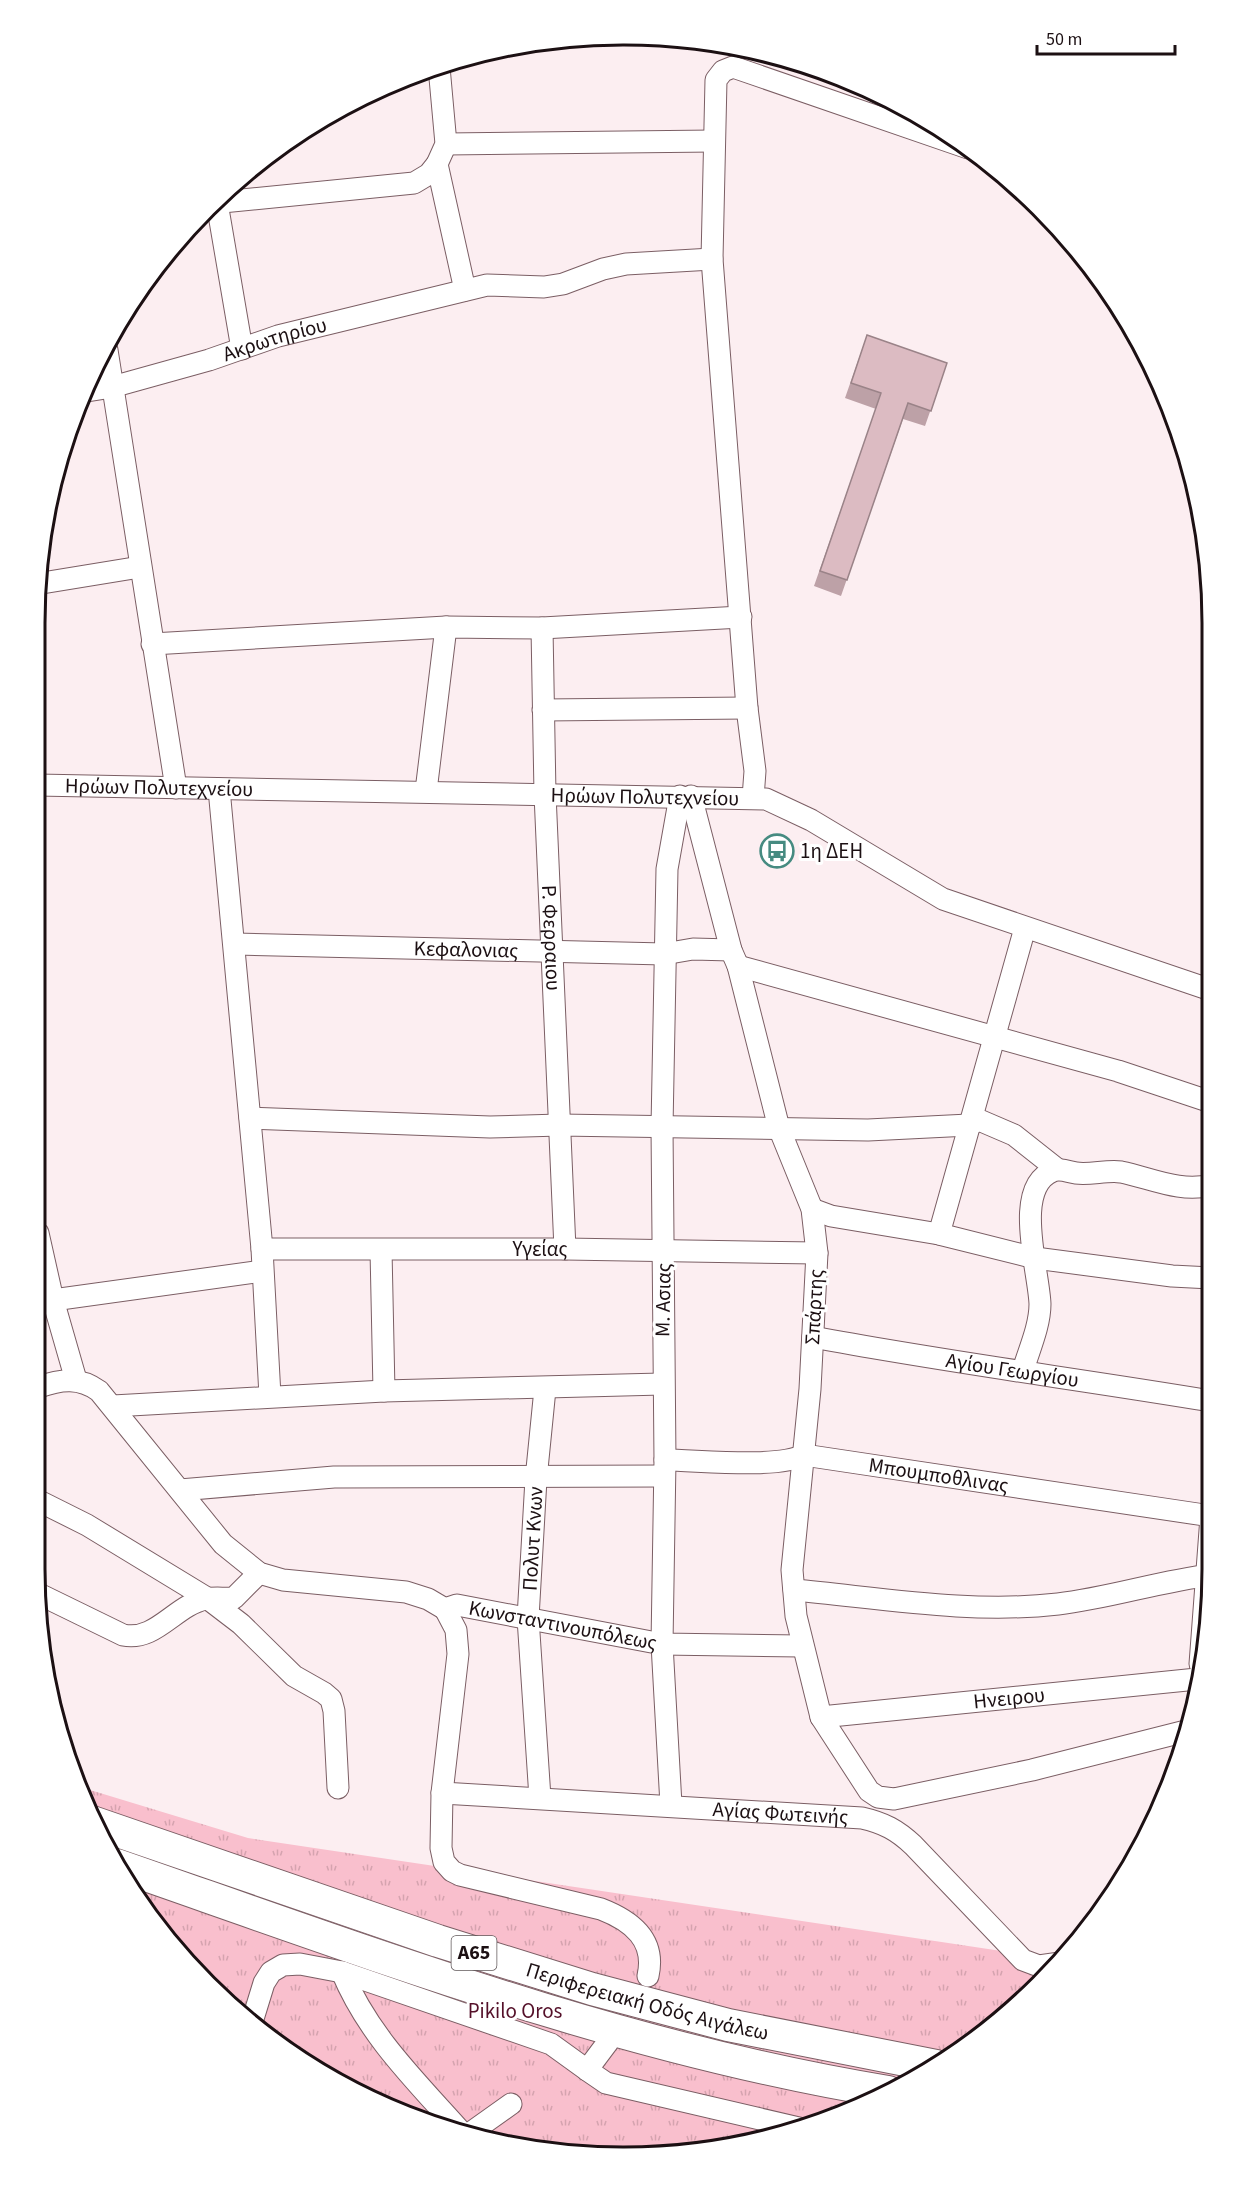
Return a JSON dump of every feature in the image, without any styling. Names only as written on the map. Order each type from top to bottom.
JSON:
[{"type":"highway","name":"Περιφερειακή Οδός Αιγάλεω","points":[[107,1827],[405,1930],[592,1989],[728,2025],[923,2063]]},
{"type":"highway","name":"Περιφερειακή Οδός Αιγάλεω","points":[[130,1869],[428,1972],[573,2018],[720,2057],[874,2089]]},
{"type":"street","points":[[753,798],[755,771],[747,708],[712,259],[716,80],[723,71],[733,68],[938,138]]},
{"type":"street","points":[[228,202],[414,183],[429,174],[437,164],[446,144],[440,75]]},
{"type":"street","points":[[446,144],[714,141]]},
{"type":"street","points":[[437,164],[465,290]]},
{"type":"street","points":[[216,212],[242,349]]},
{"type":"street","name":"Ακρωτηρίου","points":[[94,391],[242,349],[278,336],[487,285],[563,284],[603,269],[626,264],[712,259]]},
{"type":"street","points":[[109,361],[176,788]]},
{"type":"street","points":[[46,582],[140,567]]},
{"type":"street","points":[[152,644],[446,627],[542,628],[741,617]]},
{"type":"street","points":[[426,791],[446,627]]},
{"type":"street","name":"Ρ. Φερραιου","points":[[542,628],[544,794],[554,951],[565,1249]]},
{"type":"street","points":[[543,710],[747,708]]},
{"type":"street","name":"Ηρώων Πολυτεχνείου","points":[[45,785],[753,798],[779,803],[943,899],[1202,987]]},
{"type":"street","points":[[219,789],[262,1249],[270,1396]]},
{"type":"street","name":"Μ. Ασιας","points":[[670,1805],[662,1644],[664,954],[667,869],[685,796]]},
{"type":"street","name":"Σπάρτης","points":[[685,796],[735,958],[779,1128],[812,1209],[817,1253],[813,1337],[804,1455],[793,1544],[794,1590],[801,1646],[821,1717],[869,1791],[878,1797],[894,1799],[1032,1770],[1177,1734]]},
{"type":"street","points":[[939,1234],[1024,928]]},
{"type":"street","name":"Κεφαλονιας","points":[[235,944],[664,954],[693,949],[735,958],[994,1037],[1118,1071],[1202,1099]]},
{"type":"street","points":[[250,1118],[490,1127],[560,1125],[867,1130],[969,1125],[979,1120],[995,1124],[1014,1135],[1057,1169],[1076,1173],[1120,1172],[1180,1187],[1202,1186]]},
{"type":"street","points":[[1023,1371],[1040,1305],[1035,1258],[1029,1239],[1030,1214],[1040,1182],[1048,1173],[1057,1169]]},
{"type":"street","points":[[812,1209],[831,1216],[939,1234],[1035,1258],[1172,1276],[1202,1278]]},
{"type":"street","name":"Υγείας","points":[[262,1249],[565,1249],[817,1253]]},
{"type":"street","points":[[381,1250],[384,1391]]},
{"type":"street","points":[[45,1264],[76,1380]]},
{"type":"street","points":[[53,1300],[262,1271]]},
{"type":"street","name":"Αγίου Γεωργίου","points":[[813,1337],[927,1359],[1023,1371],[1202,1400]]},
{"type":"street","points":[[45,1386],[76,1380],[87,1382],[113,1406],[223,1544],[259,1573],[234,1598],[207,1598],[174,1615],[146,1634],[134,1638],[123,1635],[46,1597]]},
{"type":"street","points":[[113,1406],[384,1391],[545,1389],[662,1384]]},
{"type":"street","name":"Πολυτ Κνων","points":[[540,1798],[528,1618],[536,1479],[545,1389]]},
{"type":"street","name":"Μπουμποθλινας","points":[[180,1490],[334,1477],[536,1479],[794,1460],[804,1455],[1202,1515]]},
{"type":"street","points":[[45,1504],[87,1525],[207,1598],[241,1624],[294,1676],[331,1699],[334,1710],[338,1788]]},
{"type":"street","name":"Κωνσταντινουπόλεως","points":[[259,1573],[283,1580],[406,1592],[428,1599],[445,1609],[457,1605],[662,1644],[801,1646]]},
{"type":"street","points":[[794,1590],[968,1607],[1000,1607],[1059,1604],[1202,1577]]},
{"type":"street","points":[[445,1609],[456,1630],[458,1654],[442,1793],[441,1848],[444,1862],[452,1871],[601,1909],[620,1917],[643,1936],[650,1951],[648,1976]]},
{"type":"street","name":"Ηνειρου","points":[[821,1717],[1191,1680]]},
{"type":"street","name":"Αγίας Φωτεινής","points":[[442,1793],[670,1805],[862,1818],[883,1822],[898,1831],[913,1845],[1023,1960],[1039,1966],[1044,1965]]},
{"type":"street","points":[[255,2013],[264,1983],[271,1972],[283,1965],[300,1964],[342,1972],[551,2044],[606,2083],[782,2124]]},
{"type":"street","points":[[342,1972],[354,2002],[372,2030],[452,2120]]},
{"type":"street","points":[[587,2070],[608,2042]]},
{"type":"street","points":[[476,2128],[512,2104]]},
{"type":"green space","name":"Pikilo Oros","points":[[89,1790],[248,1838],[1051,1958],[1005,2003],[945,2050],[913,2069],[845,2103],[773,2127],[699,2142],[624,2147],[548,2142],[474,2127],[402,2103],[334,2069],[302,2050],[271,2027],[214,1978],[165,1921],[142,1890],[123,1858]]},
{"type":"building","points":[[867,335],[947,363],[931,411],[908,403],[847,580],[820,571],[881,393],[851,383]]},
{"type":"place","name":"1η ΔΕΗ","points":[[777,851]]}]
